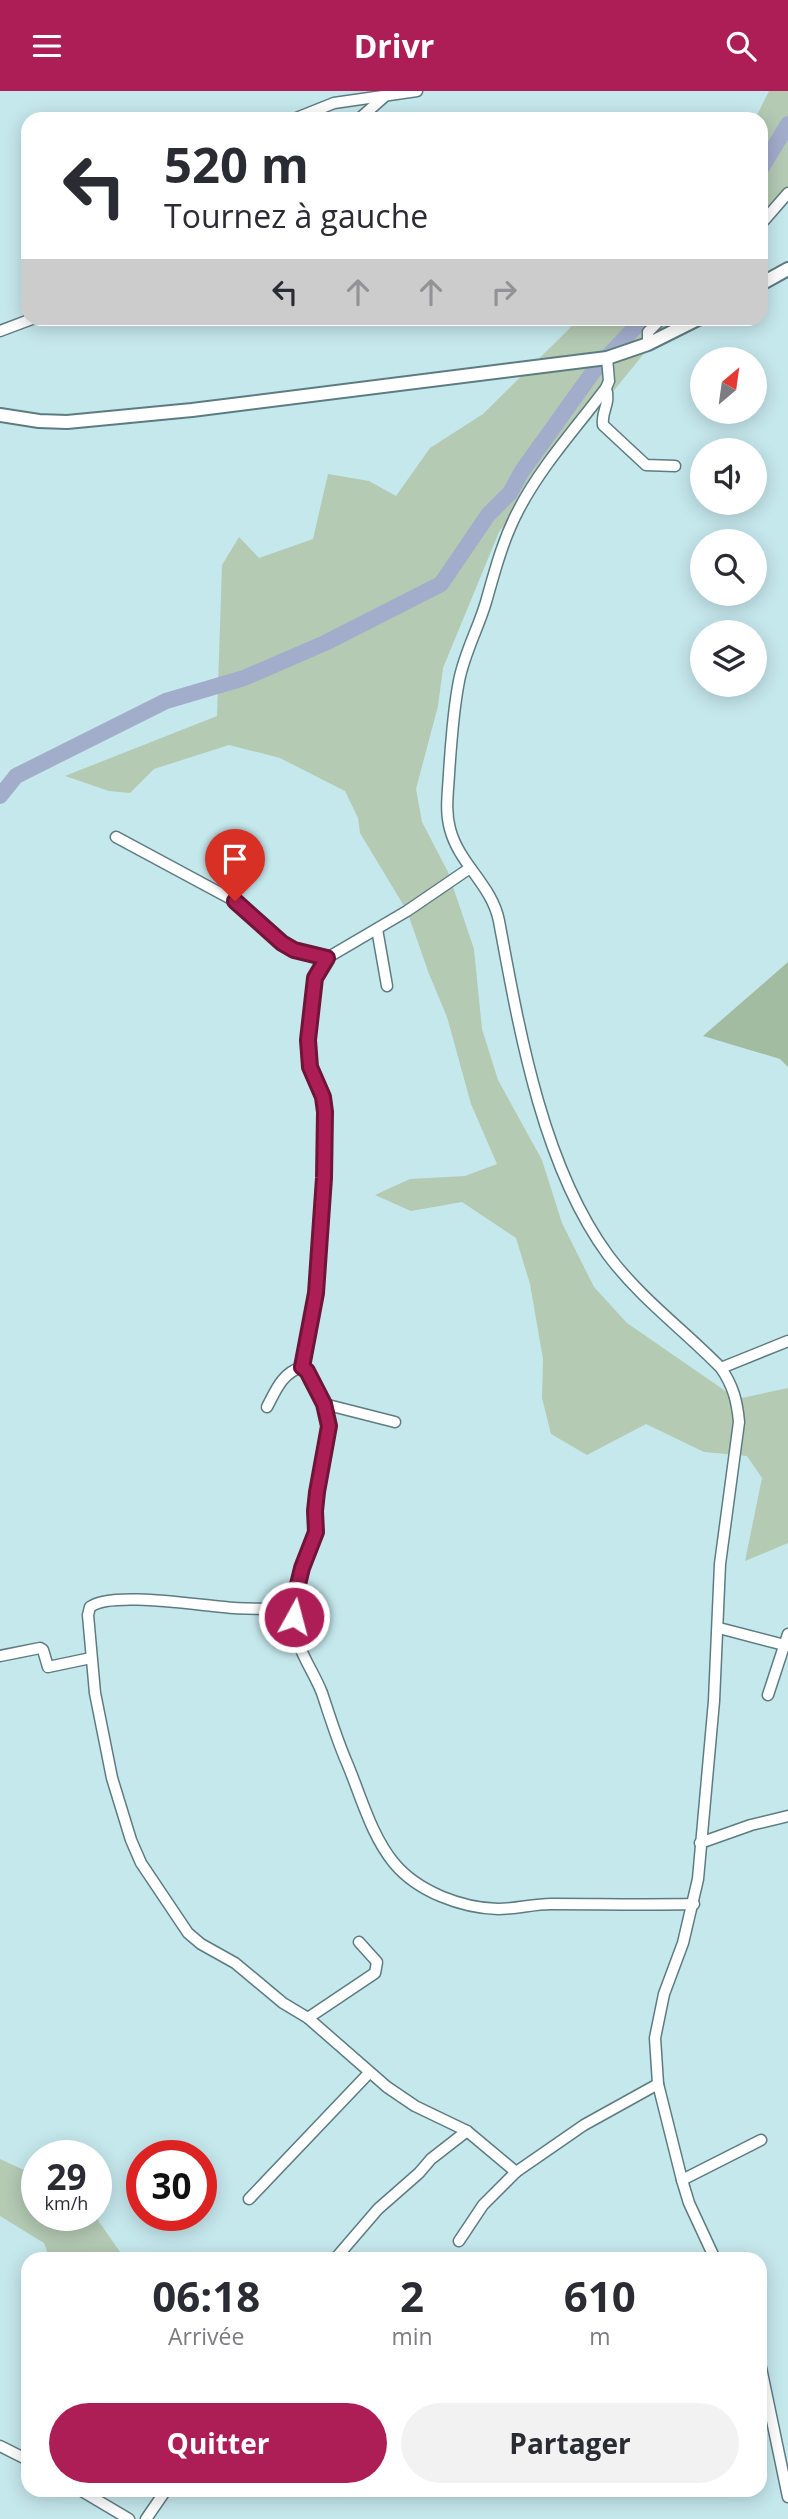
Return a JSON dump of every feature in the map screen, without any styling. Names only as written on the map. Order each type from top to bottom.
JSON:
[{"type":"main road","points":[[768,280],[788,269]]},
{"type":"main road","points":[[0,415],[67,422],[192,410],[607,358],[648,344],[684,326]]},
{"type":"street","points":[[312,112],[334,103],[383,93],[417,91]]},
{"type":"street","points":[[365,112],[383,93]]},
{"type":"street","points":[[768,216],[788,193]]},
{"type":"street","points":[[0,331],[21,323]]},
{"type":"street","points":[[648,344],[648,332],[654,326]]},
{"type":"street","points":[[607,358],[610,381],[548,465],[515,516],[497,559],[486,603],[459,680],[447,807],[450,831],[470,868],[493,899],[506,966],[537,1092],[557,1156],[581,1212],[608,1255],[628,1280],[721,1368],[732,1384],[737,1399],[739,1422],[720,1564],[719,1628],[694,1903],[683,1943],[664,1993],[657,2023],[654,2059],[657,2084],[682,2180],[689,2203],[712,2252]]},
{"type":"street","points":[[606,388],[609,400],[602,419],[603,425],[646,465],[675,466]]},
{"type":"street","points":[[116,837],[235,901],[282,943],[294,950],[327,958]]},
{"type":"street","points":[[302,1367],[316,1293],[324,1178],[325,1112],[323,1097],[310,1067],[308,1040],[315,978],[327,958],[470,868]]},
{"type":"street","points":[[377,929],[387,986]]},
{"type":"street","points":[[721,1368],[788,1341]]},
{"type":"street","points":[[302,1367],[307,1371],[324,1404],[329,1426],[317,1492],[316,1532],[302,1568],[294,1609],[297,1638],[304,1660],[321,1691],[335,1736],[370,1820],[381,1844],[395,1864],[413,1881],[466,1905],[498,1909],[548,1904],[694,1903]]},
{"type":"street","points":[[267,1407],[281,1381],[302,1367]]},
{"type":"street","points":[[324,1404],[396,1422]]},
{"type":"street","points":[[294,1609],[226,1608],[194,1603],[107,1600],[90,1607],[88,1615],[95,1693],[112,1778],[131,1840],[141,1863],[193,1939],[235,1963],[283,2003],[309,2018],[369,2073],[415,2106],[467,2131],[516,2172]]},
{"type":"street","points":[[719,1628],[786,1645]]},
{"type":"street","points":[[768,1695],[788,1634]]},
{"type":"street","points":[[0,1656],[40,1648],[48,1667],[91,1658]]},
{"type":"street","points":[[700,1843],[751,1825],[788,1816]]},
{"type":"street","points":[[309,2018],[375,1973],[377,1962],[359,1942]]},
{"type":"street","points":[[249,2199],[369,2073]]},
{"type":"street","points":[[459,2241],[483,2205],[516,2172],[584,2125],[657,2084]]},
{"type":"street","points":[[341,2252],[378,2209],[431,2159],[467,2131]]},
{"type":"street","points":[[682,2180],[761,2140]]},
{"type":"street","points":[[767,2391],[785,2464],[788,2497]]},
{"type":"street","points":[[0,2447],[21,2457]]},
{"type":"street","points":[[92,2497],[129,2519]]},
{"type":"street","points":[[146,2519],[161,2497]]},
{"type":"green space","points":[[769,91],[788,91],[788,195],[768,212],[768,112],[758,112]]},
{"type":"green space","points":[[571,326],[666,326],[499,532],[443,668],[438,706],[416,789],[422,822],[448,872],[474,949],[482,1029],[498,1080],[542,1160],[562,1223],[594,1287],[627,1323],[737,1399],[788,1388],[788,1543],[745,1561],[762,1478],[747,1456],[704,1452],[646,1424],[587,1455],[551,1434],[542,1398],[543,1359],[530,1284],[516,1238],[462,1202],[411,1211],[375,1195],[410,1179],[465,1176],[497,1164],[471,1104],[447,1017],[407,911],[360,833],[358,818],[345,791],[280,758],[229,745],[154,769],[130,793],[109,791],[65,776],[217,716],[222,565],[239,537],[259,558],[313,539],[328,474],[369,481],[396,496],[430,448],[483,414]]},
{"type":"green space","points":[[788,962],[788,1067],[780,1059],[703,1036]]},
{"type":"green space","points":[[0,2159],[21,2169],[21,2229],[0,2216]]},
{"type":"green space","points":[[24,2231],[105,2231],[120,2252],[47,2252],[44,2243]]},
{"type":"waterway","points":[[768,157],[788,124]]},
{"type":"waterway","points":[[0,796],[16,776],[166,701],[244,678],[325,643],[441,584],[488,515],[510,493],[522,471],[593,372],[636,326]]},
{"type":"route","points":[[235,901],[282,943],[294,950],[327,958],[315,978],[308,1040],[308,1061],[323,1097],[325,1112],[324,1178],[316,1293],[302,1367],[307,1371],[324,1404],[329,1426],[317,1492],[317,1527],[302,1568],[295,1597],[294,1617]]}]
